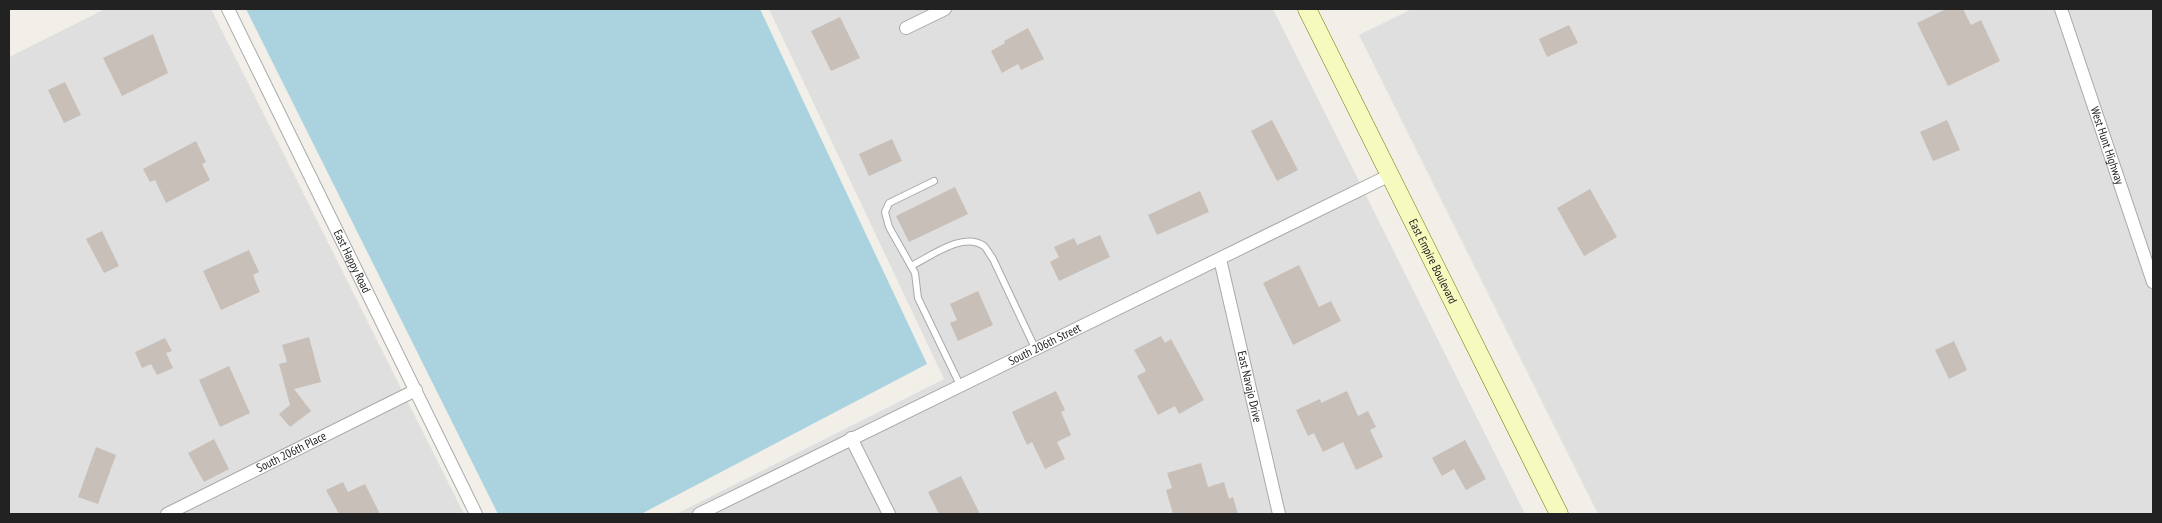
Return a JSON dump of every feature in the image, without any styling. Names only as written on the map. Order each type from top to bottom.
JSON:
[{"type":"main road","name":"East Empire Boulevard","points":[[1308,9],[1559,514]]},
{"type":"street","name":"East Happy Road","points":[[228,9],[476,514]]},
{"type":"street","points":[[906,28],[945,9]]},
{"type":"street","name":"West Hunt Highway","points":[[2060,9],[2153,282]]},
{"type":"street","name":"South 206th Street","points":[[699,514],[1390,176]]},
{"type":"street","name":"East Navajo Drive","points":[[1220,259],[1279,514]]},
{"type":"street","name":"South 206th Place","points":[[167,514],[416,390]]},
{"type":"street","points":[[851,438],[889,514]]},
{"type":"lane","points":[[934,181],[889,203],[886,212],[890,227],[911,266],[916,280],[915,288],[918,298],[960,385]]},
{"type":"lane","points":[[911,266],[960,241],[973,242],[984,246],[993,259],[1035,348]]},
{"type":"shaded area","points":[[105,9],[211,9],[464,514],[9,514],[9,57]]},
{"type":"shaded area","points":[[769,9],[1273,9],[1525,514],[676,514],[944,379]]},
{"type":"shaded area","points":[[1412,9],[2153,9],[2153,514],[1598,514],[1359,35]]},
{"type":"water","points":[[246,9],[760,9],[927,364],[641,514],[498,514]]},
{"type":"building","points":[[1946,9],[1963,9],[1971,25],[1981,20],[2000,61],[1948,86],[1917,23]]},
{"type":"building","points":[[840,17],[860,58],[831,71],[811,31]]},
{"type":"building","points":[[1569,25],[1578,43],[1547,57],[1539,39]]},
{"type":"building","points":[[1028,28],[1044,59],[1021,70],[1018,64],[1002,73],[991,51],[1005,43],[1004,41]]},
{"type":"building","points":[[153,34],[168,73],[122,96],[103,58]]},
{"type":"building","points":[[65,82],[81,115],[64,123],[48,90]]},
{"type":"building","points":[[1272,120],[1298,170],[1277,181],[1251,131]]},
{"type":"building","points":[[1947,120],[1960,150],[1933,161],[1920,132]]},
{"type":"building","points":[[892,139],[902,161],[869,176],[859,154]]},
{"type":"building","points":[[196,141],[206,162],[202,164],[210,180],[166,203],[155,180],[150,182],[143,169]]},
{"type":"building","points":[[955,187],[968,214],[909,242],[896,216]]},
{"type":"building","points":[[1590,189],[1617,237],[1584,256],[1557,208]]},
{"type":"building","points":[[1200,191],[1209,212],[1157,235],[1148,215]]},
{"type":"building","points":[[102,231],[119,266],[104,273],[86,239]]},
{"type":"building","points":[[1100,235],[1110,257],[1059,281],[1050,262],[1059,257],[1054,247],[1074,238],[1077,245]]},
{"type":"building","points":[[249,250],[259,272],[253,275],[260,292],[221,310],[203,271]]},
{"type":"building","points":[[1299,265],[1319,307],[1331,301],[1341,321],[1293,345],[1263,283]]},
{"type":"building","points":[[978,291],[993,325],[958,341],[950,323],[957,320],[950,304]]},
{"type":"building","points":[[1161,336],[1165,343],[1171,339],[1204,400],[1179,414],[1175,406],[1158,415],[1137,376],[1146,371],[1134,350]]},
{"type":"building","points":[[309,337],[321,382],[294,389],[311,411],[290,427],[279,414],[290,405],[279,364],[287,362],[282,345]]},
{"type":"building","points":[[165,338],[172,351],[166,353],[173,368],[157,375],[151,364],[142,368],[135,352]]},
{"type":"building","points":[[1954,341],[1967,370],[1949,379],[1935,350]]},
{"type":"building","points":[[229,366],[250,413],[220,427],[199,380]]},
{"type":"building","points":[[1056,391],[1065,410],[1061,412],[1071,435],[1057,442],[1065,459],[1045,469],[1032,442],[1027,445],[1012,412]]},
{"type":"building","points":[[1347,391],[1358,416],[1368,411],[1376,427],[1370,430],[1383,457],[1356,470],[1343,442],[1323,452],[1314,433],[1308,436],[1296,410],[1320,399],[1321,403]]},
{"type":"building","points":[[214,439],[229,469],[204,482],[188,453]]},
{"type":"building","points":[[1465,440],[1486,479],[1466,490],[1454,469],[1442,476],[1432,458]]},
{"type":"building","points":[[96,447],[116,455],[98,504],[78,497]]},
{"type":"building","points":[[1201,463],[1208,487],[1224,482],[1229,499],[1233,497],[1238,514],[1173,514],[1166,490],[1172,488],[1167,473]]},
{"type":"building","points":[[961,476],[980,514],[939,514],[928,492]]},
{"type":"building","points":[[343,482],[348,492],[365,484],[380,514],[339,514],[326,490]]}]
